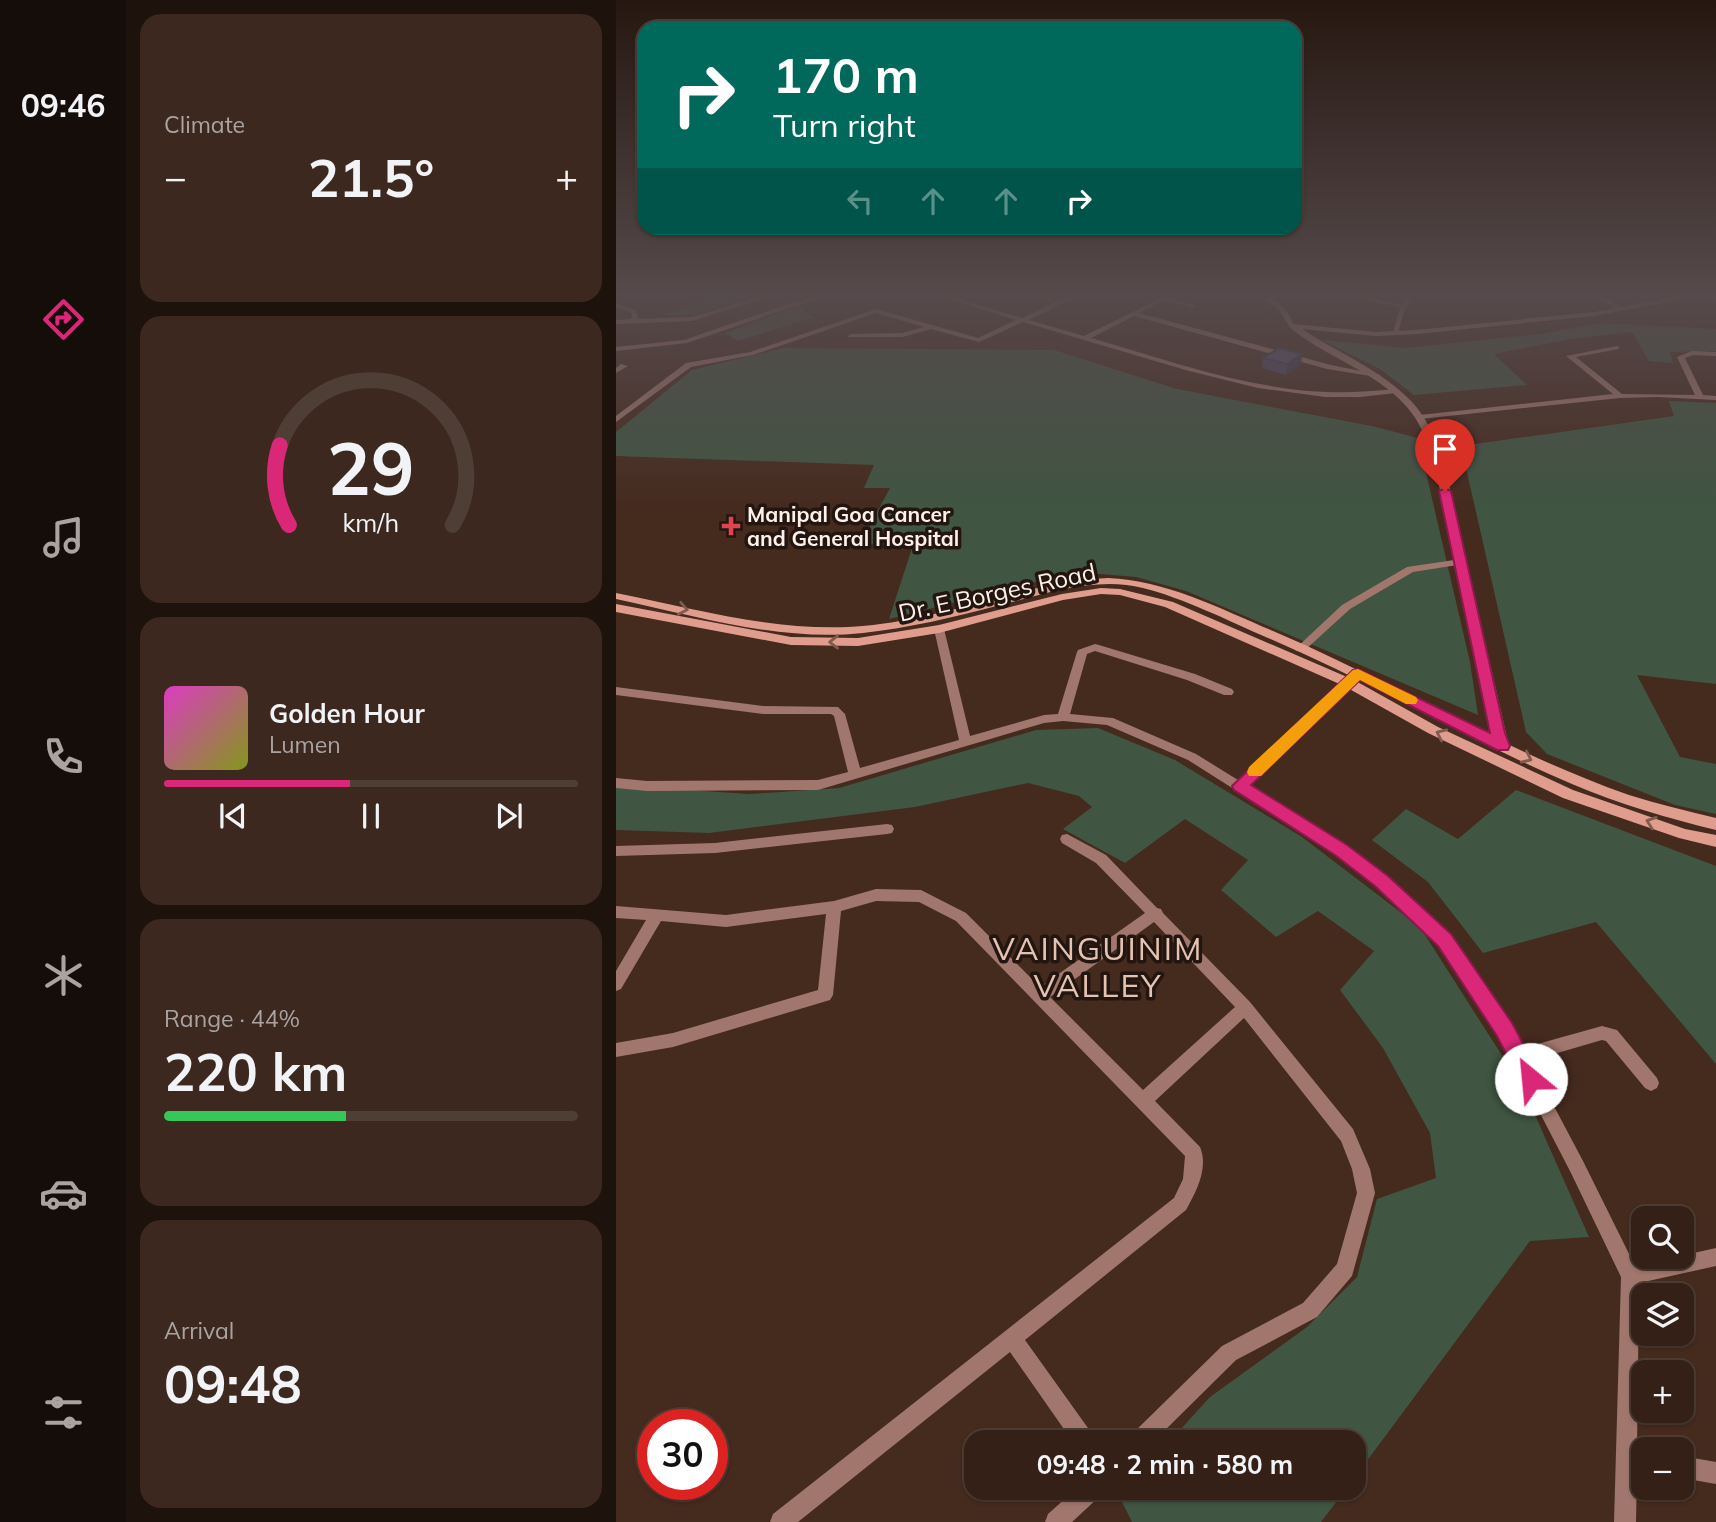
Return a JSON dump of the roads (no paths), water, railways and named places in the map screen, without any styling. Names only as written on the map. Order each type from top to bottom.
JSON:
[{"type":"main road","name":"Dr. E Borges Road","points":[[616,596],[781,627],[858,630],[919,621],[1082,582],[1125,581],[1177,596],[1300,649],[1354,678],[1433,730],[1569,794],[1684,834],[1716,841]]},
{"type":"main road","name":"Dr. E Borges Road","points":[[616,608],[738,632],[822,643],[858,642],[939,629],[1062,597],[1101,591],[1120,592],[1169,604],[1354,678],[1576,781],[1686,818],[1716,824]]},
{"type":"street","points":[[616,419],[685,368]]},
{"type":"street","points":[[1185,368],[1235,383],[1267,389],[1368,394],[1396,391]]},
{"type":"street","points":[[1336,368],[1377,375]]},
{"type":"street","points":[[1363,368],[1377,375],[1396,391],[1420,417],[1440,457],[1497,733],[1503,746]]},
{"type":"street","points":[[1585,368],[1620,396]]},
{"type":"street","points":[[1686,368],[1700,397]]},
{"type":"street","points":[[1420,417],[1620,396],[1716,398]]},
{"type":"street","points":[[1300,649],[1346,607],[1410,569],[1461,562]]},
{"type":"street","points":[[939,629],[965,740]]},
{"type":"street","points":[[1063,717],[1082,652],[1095,647],[1191,677],[1228,692]]},
{"type":"street","points":[[1240,786],[1354,678]]},
{"type":"street","points":[[616,691],[763,710],[834,710],[839,714],[855,774]]},
{"type":"street","points":[[616,783],[647,786],[818,785],[1044,719],[1063,717],[1109,721],[1192,757],[1341,850],[1381,881],[1445,940],[1519,1057],[1630,1276],[1634,1437]]},
{"type":"street","points":[[616,851],[715,848],[887,829]]},
{"type":"street","points":[[1067,839],[1101,859],[1245,1007],[1347,1135],[1361,1170],[1366,1193],[1345,1269],[1310,1310],[1229,1353],[1150,1430]]},
{"type":"street","points":[[616,912],[726,921],[834,907],[876,895],[921,896],[961,917],[1194,1153],[1192,1181],[1181,1204],[781,1522]]},
{"type":"street","points":[[616,1050],[673,1040],[825,995],[834,907]]},
{"type":"street","points":[[1040,996],[1156,914]]},
{"type":"street","points":[[616,984],[657,915]]},
{"type":"street","points":[[1143,1101],[1245,1007]]},
{"type":"street","points":[[1519,1057],[1602,1034],[1611,1035],[1651,1083]]},
{"type":"street","points":[[1630,1276],[1716,1257]]},
{"type":"street","points":[[1012,1338],[1077,1430]]},
{"type":"street","points":[[1694,1469],[1716,1473]]},
{"type":"street","points":[[1625,1522],[1631,1485]]},
{"type":"street","points":[[1056,1522],[1079,1500]]},
{"type":"place","name":"Manipal Goa Cancer and General Hospital","points":[[731,526]]},
{"type":"district","name":"VAINGUINIM VALLEY","points":[[1098,966]]}]
